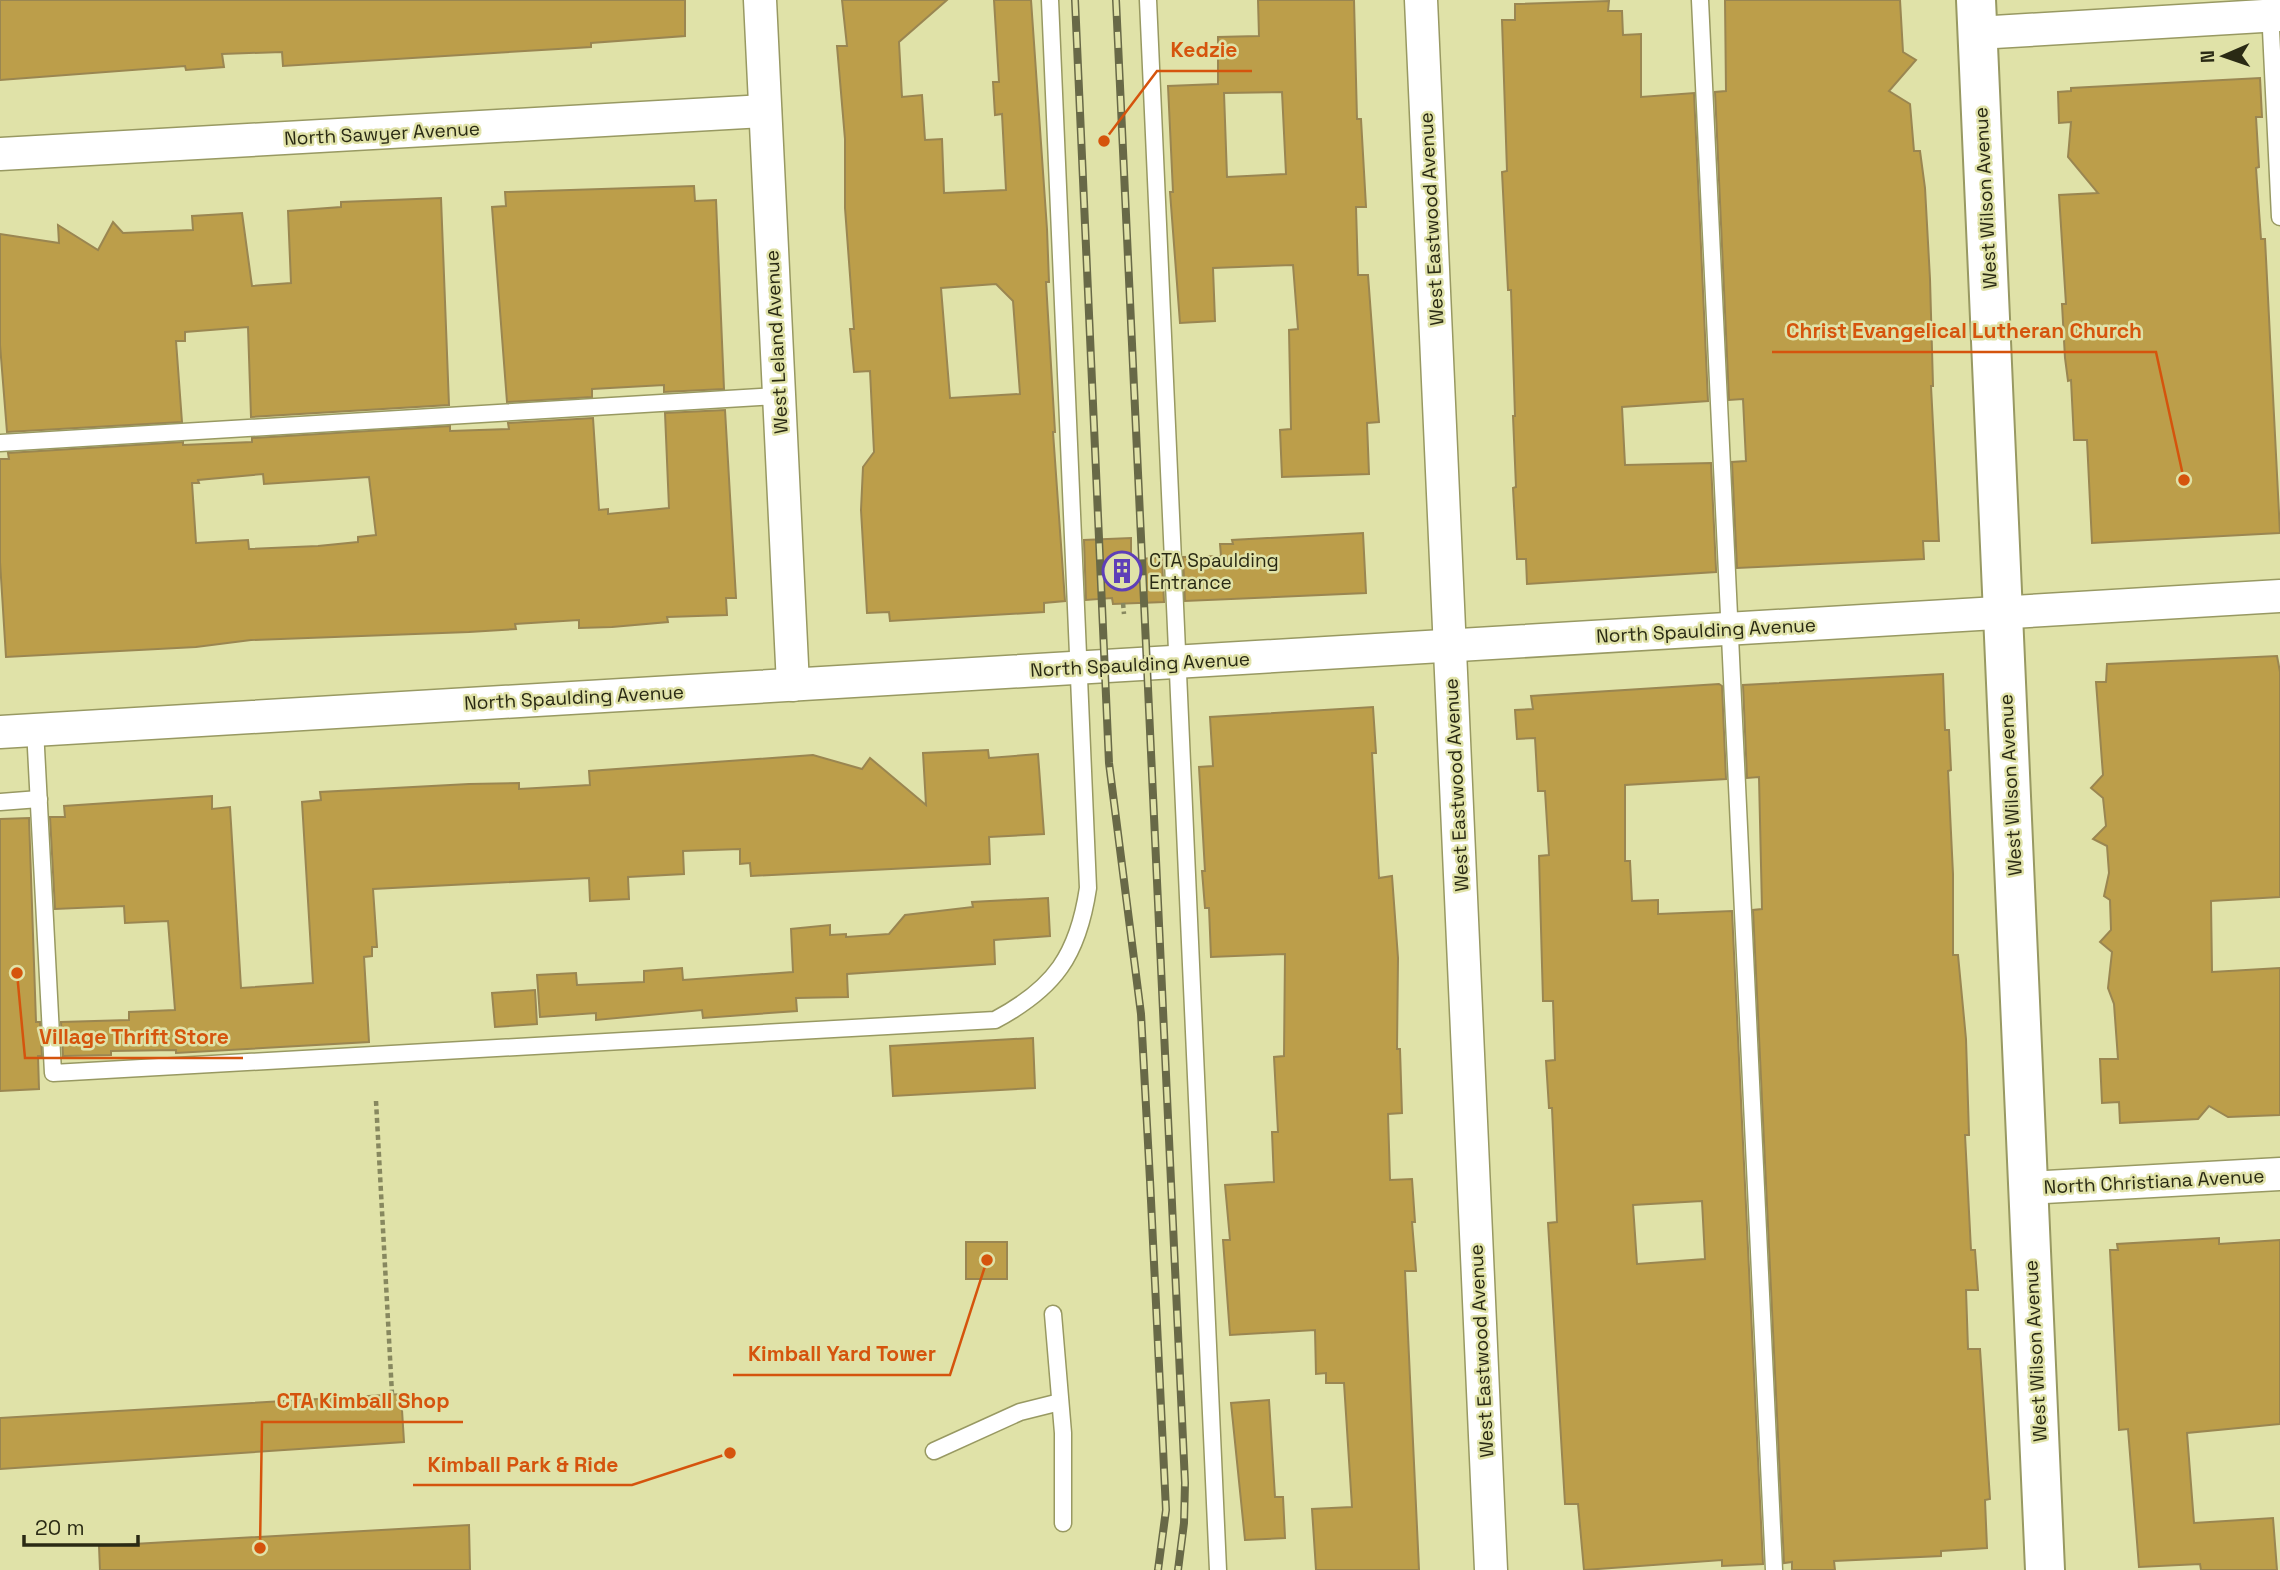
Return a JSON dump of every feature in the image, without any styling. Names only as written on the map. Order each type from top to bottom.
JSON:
[{"type":"street","name":"West Leland Avenue","points":[[760,0],[793,685]]},
{"type":"street","name":"West Eastwood Avenue","points":[[1421,0],[1491,1570]]},
{"type":"street","points":[[1977,16],[2274,10]]},
{"type":"street","name":"West Wilson Avenue","points":[[1977,16],[2045,1570]]},
{"type":"street","name":"North Sawyer Avenue","points":[[0,154],[765,111]]},
{"type":"street","name":"North Spaulding Avenue","points":[[0,732],[2280,596]]},
{"type":"street","name":"North Christiana Avenue","points":[[2028,1188],[2280,1174]]},
{"type":"lane","points":[[35,729],[53,1073],[995,1020],[1027,1003],[1063,966],[1076,942],[1088,888],[1081,667],[1050,0]]},
{"type":"lane","points":[[1148,0],[1218,1570]]},
{"type":"lane","points":[[1700,0],[1732,629],[1774,1570]]},
{"type":"lane","points":[[2274,10],[2280,217]]},
{"type":"lane","points":[[0,443],[778,396]]},
{"type":"lane","points":[[0,802],[38,799]]},
{"type":"lane","points":[[1054,1314],[1060,1402],[1063,1523]]},
{"type":"lane","points":[[934,1451],[1020,1412],[1060,1402]]},
{"type":"path","points":[[1123,603],[1124,614]]},
{"type":"path","points":[[376,1101],[392,1394]]},
{"type":"building","points":[[0,0],[685,0],[685,36],[591,43],[591,47],[283,66],[282,52],[222,54],[224,67],[186,70],[185,66],[0,80]]},
{"type":"building","points":[[842,0],[947,0],[899,42],[902,97],[922,95],[925,140],[942,139],[944,193],[1006,190],[1002,114],[995,115],[993,82],[999,82],[994,0],[1031,0],[1047,229],[1049,282],[1046,282],[1053,432],[1065,601],[1044,603],[1044,612],[890,621],[889,612],[867,613],[861,510],[863,467],[874,452],[870,371],[854,372],[850,329],[854,329],[845,208],[845,139],[837,46],[847,46]],"holes":[[[996,284],[1013,301],[1020,394],[950,398],[941,288]]]},
{"type":"building","points":[[1258,0],[1354,0],[1357,119],[1361,119],[1366,207],[1356,207],[1358,275],[1368,275],[1379,422],[1367,423],[1369,474],[1282,477],[1280,430],[1291,429],[1289,330],[1298,329],[1293,265],[1213,268],[1215,321],[1180,323],[1170,192],[1173,192],[1168,86],[1218,84],[1218,37],[1259,36]],"holes":[[[1282,92],[1286,174],[1227,177],[1224,93]]]},
{"type":"building","points":[[1725,0],[1900,0],[1903,52],[1916,60],[1889,91],[1910,104],[1914,151],[1920,151],[1925,188],[1930,279],[1931,386],[1939,541],[1923,541],[1924,559],[1737,568],[1732,462],[1746,461],[1743,399],[1729,400],[1715,92],[1726,91]]},
{"type":"building","points":[[1609,1],[1608,11],[1622,11],[1623,35],[1641,34],[1641,97],[1694,93],[1708,401],[1622,407],[1625,465],[1711,463],[1716,572],[1527,584],[1526,559],[1517,559],[1513,488],[1516,487],[1515,416],[1511,290],[1508,290],[1502,172],[1507,171],[1502,20],[1515,20],[1515,4]]},
{"type":"building","points":[[2260,78],[2262,117],[2256,117],[2259,167],[2256,168],[2261,239],[2265,239],[2280,533],[2092,543],[2087,440],[2074,440],[2071,380],[2068,381],[2065,358],[2062,304],[2066,304],[2059,195],[2098,193],[2068,157],[2071,122],[2059,123],[2058,92],[2071,91],[2071,88]]},
{"type":"building","points":[[694,186],[695,201],[716,200],[724,389],[664,392],[664,385],[592,389],[592,397],[507,402],[492,207],[506,206],[505,192]]},
{"type":"building","points":[[441,198],[449,405],[251,417],[248,327],[185,332],[185,341],[176,341],[182,422],[7,432],[0,345],[0,234],[59,243],[58,225],[98,250],[113,222],[123,233],[193,230],[192,216],[242,213],[252,286],[291,283],[288,211],[341,207],[341,202]]},
{"type":"building","points":[[725,410],[736,598],[726,598],[727,615],[667,617],[668,622],[612,627],[579,628],[579,620],[515,624],[516,629],[251,640],[196,647],[6,657],[0,562],[0,459],[9,459],[8,453],[183,442],[183,445],[252,442],[252,438],[450,426],[450,431],[509,429],[508,423],[593,418],[599,510],[608,509],[608,514],[669,508],[665,413]],"holes":[[[263,474],[264,484],[369,477],[376,535],[358,537],[358,542],[318,546],[249,549],[248,540],[196,543],[192,483],[199,483],[198,480]]]},
{"type":"building","points":[[1363,533],[1366,593],[1185,601],[1183,557],[1221,556],[1220,544],[1233,544],[1232,540]]},
{"type":"building","points":[[1131,538],[1131,559],[1162,558],[1164,602],[1113,604],[1112,598],[1086,600],[1084,540]]},
{"type":"building","points":[[2277,656],[2280,672],[2280,897],[2211,901],[2212,972],[2280,968],[2280,1115],[2228,1117],[2209,1106],[2198,1119],[2120,1123],[2119,1102],[2102,1103],[2100,1059],[2118,1059],[2114,1004],[2108,988],[2112,952],[2100,942],[2111,930],[2110,900],[2104,896],[2109,873],[2107,846],[2093,839],[2106,826],[2103,798],[2091,788],[2103,775],[2096,682],[2106,682],[2107,664]]},
{"type":"building","points":[[1943,674],[1945,730],[1949,730],[1951,770],[1948,771],[1953,874],[1953,955],[1958,955],[1966,1039],[1969,1135],[1965,1135],[1971,1250],[1975,1250],[1978,1290],[1966,1290],[1968,1349],[1980,1349],[1990,1499],[1985,1500],[1987,1548],[1941,1551],[1941,1556],[1834,1561],[1835,1570],[1792,1570],[1792,1562],[1784,1563],[1753,910],[1762,909],[1759,777],[1747,778],[1743,685]]},
{"type":"building","points":[[1719,684],[1722,686],[1726,779],[1625,785],[1625,861],[1630,861],[1632,901],[1658,900],[1658,914],[1732,911],[1763,1564],[1722,1566],[1722,1560],[1584,1570],[1578,1504],[1565,1504],[1548,1223],[1557,1222],[1552,1108],[1549,1108],[1546,1061],[1555,1060],[1553,1001],[1543,1001],[1539,856],[1549,855],[1545,791],[1538,791],[1535,738],[1517,739],[1515,710],[1533,709],[1531,696]],"holes":[[[1702,1201],[1705,1259],[1637,1264],[1633,1205]]]},
{"type":"building","points":[[1373,707],[1376,753],[1372,753],[1379,878],[1392,876],[1398,958],[1397,1049],[1400,1049],[1402,1113],[1388,1114],[1390,1180],[1412,1179],[1415,1222],[1412,1222],[1416,1271],[1405,1271],[1419,1570],[1316,1570],[1312,1509],[1352,1507],[1344,1383],[1326,1383],[1326,1373],[1316,1374],[1315,1330],[1230,1335],[1223,1240],[1230,1240],[1225,1185],[1274,1182],[1272,1132],[1278,1132],[1274,1057],[1284,1056],[1285,954],[1211,957],[1209,908],[1205,908],[1202,871],[1205,871],[1199,767],[1213,766],[1210,717]]},
{"type":"building","points":[[988,750],[989,758],[1038,754],[1044,834],[989,837],[990,864],[751,876],[750,863],[740,864],[740,849],[683,851],[684,874],[628,877],[629,899],[590,901],[589,878],[373,889],[377,947],[372,947],[372,956],[364,957],[369,1042],[176,1053],[176,1050],[111,1051],[111,1055],[63,1056],[61,1022],[129,1020],[129,1012],[175,1010],[168,921],[125,923],[124,906],[55,909],[50,817],[65,817],[64,806],[212,796],[212,809],[230,807],[241,988],[313,983],[302,802],[321,800],[320,792],[469,784],[519,783],[519,789],[590,785],[589,771],[813,755],[862,769],[870,758],[926,805],[923,753]]},
{"type":"building","points":[[29,818],[36,1022],[40,1022],[42,1056],[38,1056],[39,1089],[0,1091],[0,819]]},
{"type":"building","points":[[1048,898],[1050,936],[994,940],[995,964],[847,974],[848,997],[796,998],[797,1011],[703,1018],[702,1010],[596,1020],[596,1013],[540,1017],[537,975],[576,973],[577,985],[644,982],[644,971],[682,968],[683,980],[793,972],[791,929],[830,925],[830,935],[846,934],[846,937],[889,934],[905,915],[973,907],[972,902]]},
{"type":"building","points":[[535,990],[537,1024],[495,1027],[492,993]]},
{"type":"building","points":[[1033,1038],[1035,1088],[893,1096],[890,1046]]},
{"type":"building","points":[[2219,1238],[2219,1244],[2280,1240],[2280,1424],[2187,1433],[2194,1523],[2273,1518],[2277,1570],[2201,1570],[2200,1564],[2139,1567],[2128,1429],[2119,1430],[2110,1250],[2118,1250],[2117,1244]]},
{"type":"building","points":[[966,1242],[1007,1242],[1007,1279],[966,1279]]},
{"type":"building","points":[[401,1394],[404,1442],[0,1469],[0,1418]]},
{"type":"building","points":[[1269,1400],[1275,1497],[1283,1497],[1285,1538],[1245,1540],[1231,1403]]},
{"type":"building","points":[[469,1525],[470,1570],[100,1570],[99,1546]]},
{"type":"railway","points":[[1075,0],[1109,763],[1141,1014],[1150,1180],[1166,1510],[1158,1570]]},
{"type":"railway","points":[[1116,0],[1185,1483],[1184,1523],[1178,1570]]},
{"type":"place","name":"Kedzie","points":[[1104,141]]},
{"type":"place","name":"Christ Evangelical Lutheran Church","points":[[2184,480]]},
{"type":"place","name":"CTA Spaulding Entrance","points":[[1122,571]]},
{"type":"place","name":"Village Thrift Store","points":[[17,973]]},
{"type":"place","name":"Kimball Yard Tower","points":[[987,1260]]},
{"type":"place","name":"Kimball Park & Ride","points":[[730,1453]]},
{"type":"place","name":"CTA Kimball Shop","points":[[260,1548]]}]
